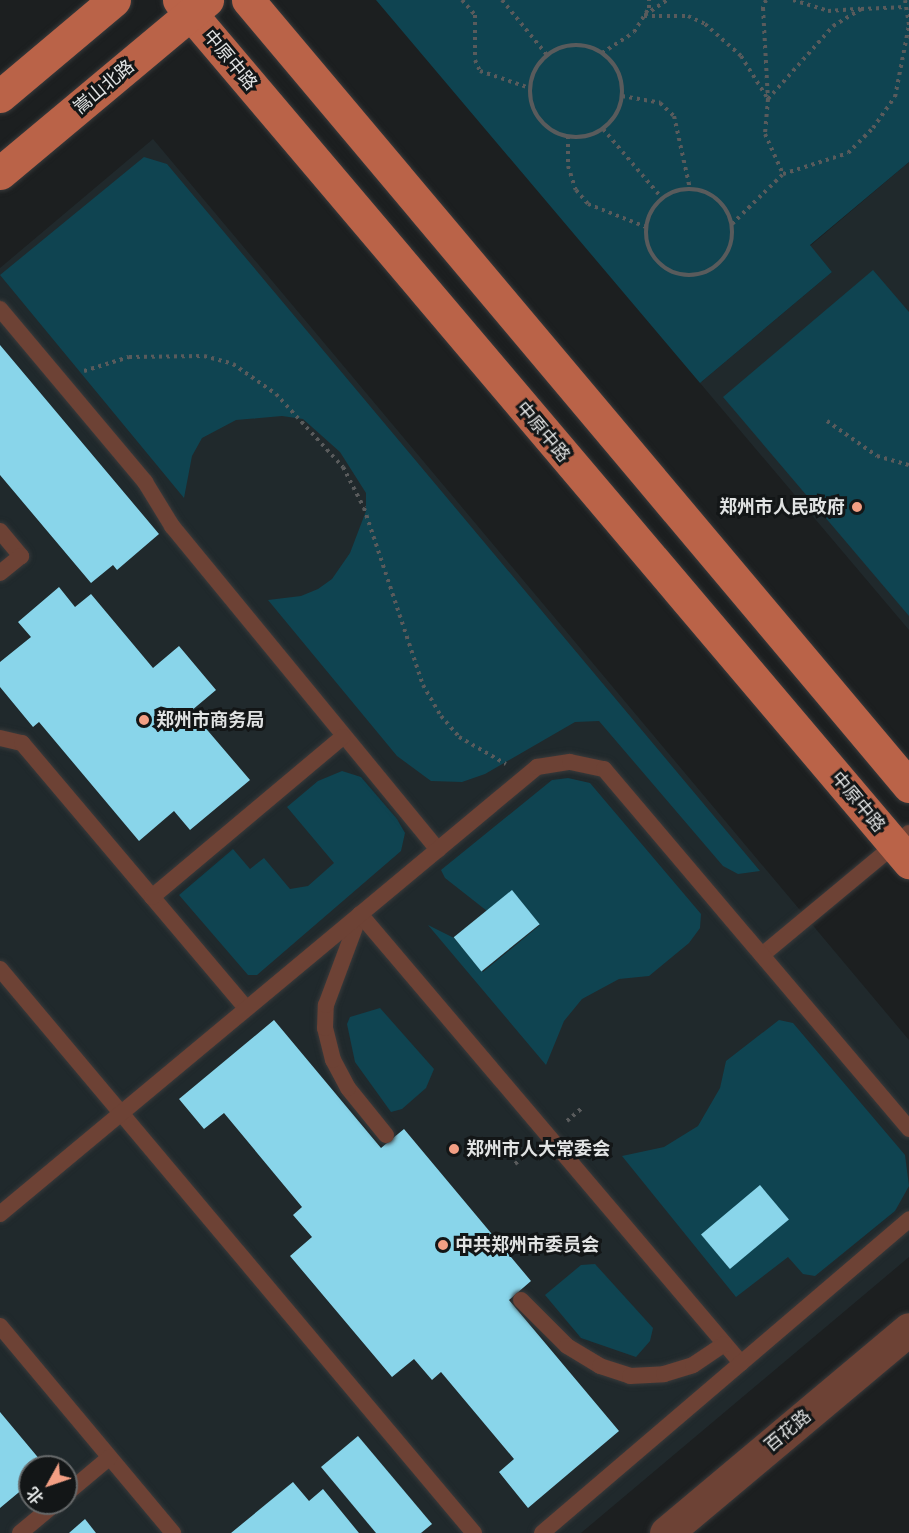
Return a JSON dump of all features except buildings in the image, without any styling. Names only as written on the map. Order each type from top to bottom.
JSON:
[{"type":"main road","points":[[0,96],[114,0]]},
{"type":"main road","points":[[248,0],[909,786]]},
{"type":"main road","name":"嵩山北路","points":[[0,173],[192,5]]},
{"type":"main road","name":"中原中路","points":[[192,5],[904,847]]},
{"type":"street","name":"百花路","points":[[666,1533],[909,1329]]},
{"type":"lane","points":[[0,309],[145,482],[172,526],[438,850]]},
{"type":"lane","points":[[0,531],[21,556],[0,573]]},
{"type":"lane","points":[[152,897],[343,737]]},
{"type":"lane","points":[[0,738],[22,743],[246,1008]]},
{"type":"lane","points":[[0,1214],[537,767],[570,762],[604,769],[909,1130]]},
{"type":"lane","points":[[762,955],[904,847]]},
{"type":"lane","points":[[360,914],[326,1005],[325,1028],[333,1060],[348,1088],[386,1135]]},
{"type":"lane","points":[[360,914],[741,1363]]},
{"type":"lane","points":[[0,969],[474,1533]]},
{"type":"lane","points":[[542,1533],[909,1219]]},
{"type":"lane","points":[[521,1300],[567,1346],[600,1366],[630,1376],[664,1374],[693,1365],[724,1344]]},
{"type":"lane","points":[[0,1326],[174,1533]]},
{"type":"lane","points":[[78,1484],[110,1457]]},
{"type":"lane","points":[[20,1533],[42,1515]]},
{"type":"path","points":[[462,0],[475,15],[475,60],[480,71],[530,88]]},
{"type":"path","points":[[502,0],[547,55]]},
{"type":"path","points":[[602,53],[634,32],[644,16],[649,0]]},
{"type":"path","points":[[644,16],[667,0]]},
{"type":"path","points":[[765,0],[768,99],[765,134],[783,174]]},
{"type":"path","points":[[793,0],[828,11],[906,7]]},
{"type":"path","points":[[732,224],[783,174],[848,153],[873,128],[895,97],[909,25],[905,0]]},
{"type":"path","points":[[768,99],[833,26],[861,9]]},
{"type":"path","points":[[644,16],[688,16],[705,24],[741,56],[768,99]]},
{"type":"path","points":[[574,45],[602,53],[617,72],[622,96],[612,120],[603,129],[580,137],[568,136],[544,124],[536,114],[530,88],[532,75],[547,55],[574,45]]},
{"type":"path","points":[[622,96],[660,103],[674,116],[690,189]]},
{"type":"path","points":[[603,129],[662,198]]},
{"type":"path","points":[[568,136],[568,166],[576,190],[588,204],[646,227]]},
{"type":"path","points":[[690,189],[717,199],[732,224],[732,238],[721,262],[704,272],[685,275],[660,264],[652,254],[646,227],[662,198],[690,189]]},
{"type":"path","points":[[60,381],[129,357],[204,356],[233,364],[276,394],[342,467],[364,508],[423,686],[441,716],[459,736],[486,756],[529,774]]},
{"type":"path","points":[[826,421],[877,456],[909,465]]},
{"type":"shaded area","points":[[376,0],[909,0],[909,162],[810,245],[832,272],[700,383]]},
{"type":"shaded area","name":"郑州市人大常委会","points":[[153,139],[909,1040],[909,1257],[581,1533],[0,1533],[0,268]]},
{"type":"shaded area","points":[[144,157],[167,164],[760,871],[738,874],[723,866],[599,721],[575,722],[485,774],[462,782],[431,781],[397,756],[268,600],[301,596],[318,589],[332,579],[350,553],[366,511],[366,493],[340,452],[303,419],[282,416],[236,420],[202,438],[192,456],[184,498],[0,275]]},
{"type":"shaded area","name":"郑州市人民政府","points":[[909,162],[909,630],[700,383],[832,272],[810,246]]},
{"type":"shaded area","name":"郑州市人民政府","points":[[873,270],[909,312],[909,616],[723,397]]},
{"type":"shaded area","points":[[342,771],[361,777],[397,819],[405,833],[401,851],[257,975],[248,975],[179,895],[233,849],[250,869],[264,858],[290,889],[308,886],[334,863],[287,807],[318,781]]},
{"type":"shaded area","points":[[568,778],[590,783],[701,914],[700,928],[689,943],[649,976],[619,979],[582,999],[564,1021],[546,1065],[428,925],[454,938],[483,972],[540,925],[487,911],[445,878],[441,870],[552,780]]},
{"type":"shaded area","points":[[380,1008],[434,1069],[426,1088],[402,1109],[391,1112],[355,1062],[347,1024],[350,1017]]},
{"type":"shaded area","points":[[779,1020],[793,1023],[905,1155],[909,1186],[895,1211],[815,1276],[803,1274],[788,1257],[736,1297],[622,1156],[664,1147],[698,1126],[720,1088],[726,1061]]},
{"type":"shaded area","points":[[595,1264],[653,1328],[650,1341],[636,1357],[581,1338],[545,1295],[581,1265]]},
{"type":"place","name":"郑州市人民政府","points":[[857,507]]},
{"type":"place","name":"郑州市商务局","points":[[144,720]]},
{"type":"place","name":"郑州市人大常委会","points":[[454,1149]]},
{"type":"place","name":"中共郑州市委员会","points":[[443,1245]]}]
